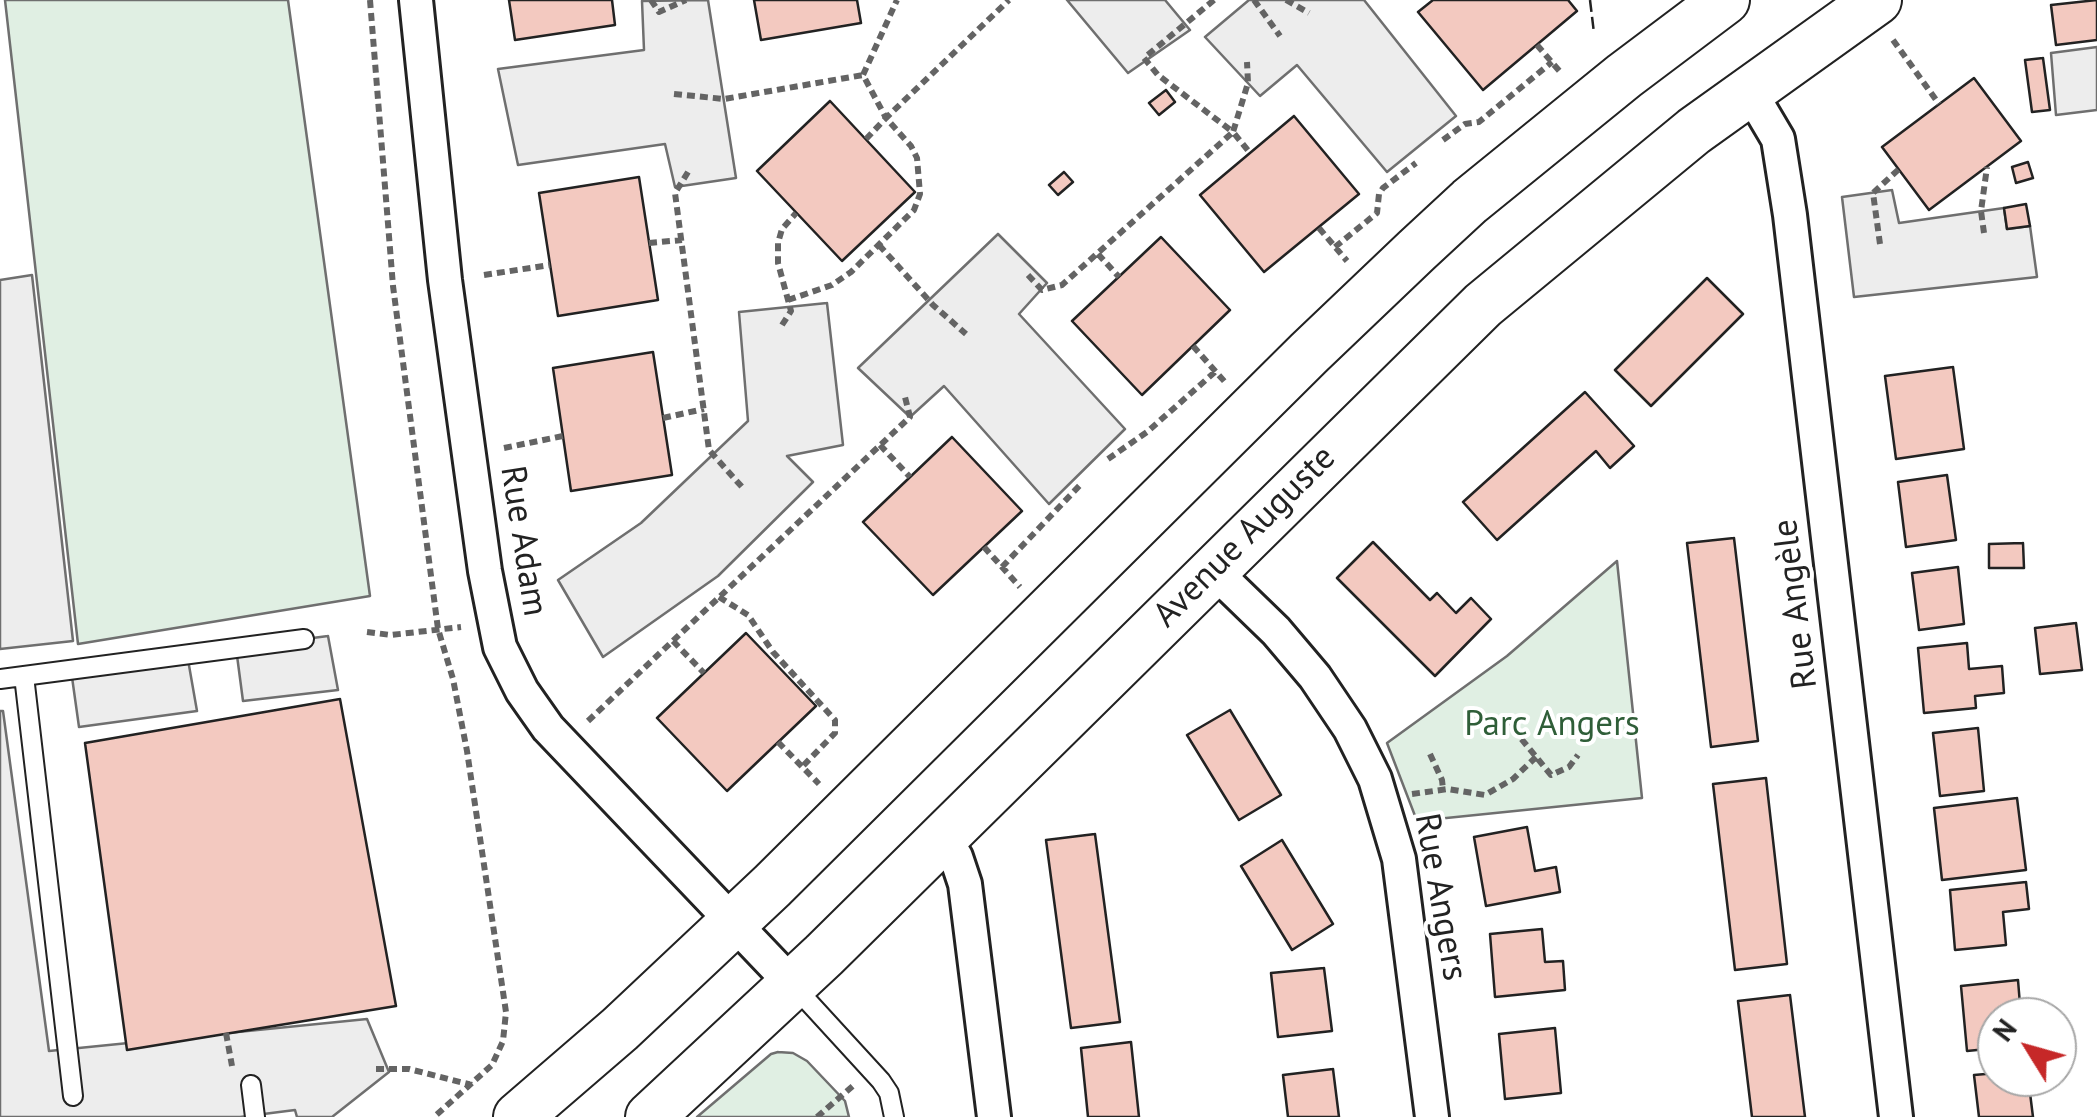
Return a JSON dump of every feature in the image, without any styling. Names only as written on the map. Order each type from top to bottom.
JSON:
[{"type":"main road","points":[[518,1117],[620,1029],[734,922],[1416,250],[1624,76],[1725,0]]},
{"type":"main road","name":"Avenue Auguste","points":[[650,1117],[792,985],[1483,305],[1637,176],[1749,90],[1883,17]]},
{"type":"street","name":"Rue Adam","points":[[416,0],[445,280],[485,571],[500,647],[522,691],[548,728],[792,985]]},
{"type":"street","name":"Rue Angèle","points":[[1749,90],[1778,139],[1790,215],[1896,1117]]},
{"type":"street","name":"Rue Angers","points":[[1212,569],[1315,677],[1350,729],[1374,779],[1399,859],[1432,1117]]},
{"type":"street","points":[[943,837],[956,857],[965,884],[994,1117]]},
{"type":"lane","points":[[0,680],[304,638]]},
{"type":"lane","points":[[24,676],[73,1096]]},
{"type":"lane","points":[[792,985],[872,1069],[889,1093],[894,1117]]},
{"type":"lane","points":[[251,1085],[256,1117]]},
{"type":"path","points":[[370,0],[393,286],[438,629],[467,751],[502,968],[506,1028],[498,1054],[484,1075],[434,1117]]},
{"type":"path","points":[[651,0],[659,12],[686,0]]},
{"type":"path","points":[[863,75],[897,0]]},
{"type":"path","points":[[866,139],[1009,0]]},
{"type":"path","points":[[1214,0],[1144,58],[1158,75],[1232,132],[1250,154]]},
{"type":"path","points":[[1254,0],[1280,36]]},
{"type":"path","points":[[1286,0],[1309,13]]},
{"type":"path","points":[[372,12],[384,11]]},
{"type":"path","points":[[1883,17],[1939,104]]},
{"type":"path","points":[[1537,44],[1566,78]]},
{"type":"path","points":[[1028,275],[1042,290],[1062,285],[1232,132],[1248,83],[1247,62]]},
{"type":"path","points":[[1444,140],[1465,124],[1479,122],[1552,62]]},
{"type":"path","points":[[674,94],[724,99],[863,75]]},
{"type":"path","points":[[788,300],[832,284],[914,210],[920,194],[918,158],[886,118],[863,75]]},
{"type":"path","points":[[1335,247],[1377,213],[1379,194],[1416,163]]},
{"type":"path","points":[[1984,233],[1980,211],[1987,166]]},
{"type":"path","points":[[1880,244],[1873,192],[1899,169]]},
{"type":"path","points":[[688,172],[675,193],[710,450],[742,487]]},
{"type":"path","points":[[782,326],[791,311],[778,263],[778,243],[782,230],[796,213]]},
{"type":"path","points":[[1319,228],[1350,264]]},
{"type":"path","points":[[649,243],[682,240]]},
{"type":"path","points":[[879,245],[933,305],[966,334]]},
{"type":"path","points":[[1098,254],[1119,277]]},
{"type":"path","points":[[484,275],[550,265]]},
{"type":"path","points":[[1192,346],[1228,384]]},
{"type":"path","points":[[1108,458],[1146,432],[1216,372]]},
{"type":"path","points":[[588,721],[910,417],[904,394]]},
{"type":"path","points":[[663,418],[704,409]]},
{"type":"path","points":[[504,448],[564,436]]},
{"type":"path","points":[[880,445],[910,477]]},
{"type":"path","points":[[1002,567],[1082,483]]},
{"type":"path","points":[[984,546],[1022,590]]},
{"type":"path","points":[[720,597],[748,615],[772,652],[835,720],[835,733],[802,767]]},
{"type":"path","points":[[367,632],[391,636],[462,627]]},
{"type":"path","points":[[673,641],[704,673]]},
{"type":"path","points":[[1505,719],[1552,776],[1569,767],[1578,755]]},
{"type":"path","points":[[778,742],[822,786]]},
{"type":"path","points":[[1430,754],[1443,789]]},
{"type":"path","points":[[1409,795],[1443,789],[1485,795],[1513,779],[1536,757]]},
{"type":"path","points":[[226,1033],[232,1069]]},
{"type":"path","points":[[376,1069],[410,1069],[472,1084]]},
{"type":"path","points":[[816,1117],[872,1069]]},
{"type":"green space","points":[[5,0],[288,0],[370,596],[78,644]]},
{"type":"green space","name":"Parc Angers","points":[[1617,561],[1642,798],[1417,821],[1387,743],[1507,656]]},
{"type":"green space","points":[[793,1053],[807,1061],[845,1101],[849,1117],[697,1117],[771,1054]]},
{"type":"shaded area","points":[[708,0],[736,178],[675,187],[665,144],[518,165],[498,69],[644,50],[642,1]]},
{"type":"shaded area","points":[[1067,0],[1165,0],[1190,30],[1128,73]]},
{"type":"shaded area","points":[[1249,0],[1364,0],[1456,116],[1387,172],[1297,65],[1260,96],[1205,37]]},
{"type":"shaded area","points":[[2097,47],[2097,110],[2056,115],[2051,53]]},
{"type":"shaded area","points":[[1892,190],[1899,223],[2004,208],[2007,229],[2030,226],[2037,277],[1854,297],[1842,197]]},
{"type":"shaded area","points":[[998,234],[1047,283],[1019,314],[1125,429],[1049,504],[944,386],[910,417],[858,368]]},
{"type":"shaded area","points":[[32,275],[73,641],[0,649],[0,280]]},
{"type":"shaded area","points":[[827,303],[843,445],[787,456],[813,482],[718,576],[603,657],[558,580],[641,523],[748,421],[739,312]]},
{"type":"shaded area","points":[[328,636],[338,690],[243,701],[236,648]]},
{"type":"shaded area","points":[[187,654],[197,711],[79,727],[71,670]]},
{"type":"shaded area","points":[[0,711],[49,1051],[367,1019],[389,1072],[332,1117],[297,1117],[295,1110],[240,1117],[0,1117]]},
{"type":"building","points":[[509,0],[612,0],[615,25],[515,40]]},
{"type":"building","points":[[754,0],[857,0],[861,23],[761,40]]},
{"type":"building","points":[[1433,0],[1568,0],[1577,11],[1483,90],[1418,12]]},
{"type":"building","points":[[2097,0],[2097,40],[2056,45],[2051,5]]},
{"type":"building","points":[[2043,58],[2050,110],[2032,112],[2025,60]]},
{"type":"building","points":[[1974,78],[2021,141],[1929,210],[1882,147]]},
{"type":"building","points":[[1166,90],[1175,102],[1159,115],[1149,103]]},
{"type":"building","points":[[830,101],[915,192],[842,261],[757,171]]},
{"type":"building","points":[[1294,116],[1359,194],[1264,272],[1200,195]]},
{"type":"building","points":[[2028,162],[2033,178],[2016,183],[2012,167]]},
{"type":"building","points":[[1064,172],[1073,182],[1058,195],[1049,185]]},
{"type":"building","points":[[639,177],[658,300],[558,316],[539,193]]},
{"type":"building","points":[[2026,204],[2030,226],[2007,229],[2004,208]]},
{"type":"building","points":[[1161,237],[1230,310],[1142,395],[1072,321]]},
{"type":"building","points":[[1707,278],[1743,314],[1651,406],[1615,370]]},
{"type":"building","points":[[653,352],[672,475],[571,491],[553,368]]},
{"type":"building","points":[[1953,367],[1964,449],[1896,459],[1885,376]]},
{"type":"building","points":[[1585,392],[1634,446],[1610,468],[1596,451],[1497,540],[1463,502]]},
{"type":"building","points":[[952,437],[1022,511],[933,595],[863,522]]},
{"type":"building","points":[[1947,475],[1956,540],[1906,547],[1898,482]]},
{"type":"building","points":[[1734,538],[1758,741],[1711,747],[1687,543]]},
{"type":"building","points":[[1373,542],[1430,600],[1437,593],[1456,613],[1471,598],[1491,619],[1435,676],[1337,578]]},
{"type":"building","points":[[2023,543],[2024,568],[1989,568],[1989,544]]},
{"type":"building","points":[[1958,567],[1964,624],[1919,630],[1912,573]]},
{"type":"building","points":[[2076,623],[2082,670],[2040,674],[2035,628]]},
{"type":"building","points":[[746,633],[816,706],[727,791],[657,718]]},
{"type":"building","points":[[1967,643],[1969,669],[2002,666],[2004,693],[1975,696],[1976,708],[1924,713],[1918,648]]},
{"type":"building","points":[[340,699],[396,1006],[127,1050],[85,743]]},
{"type":"building","points":[[1230,710],[1281,795],[1239,820],[1187,735]]},
{"type":"building","points":[[1978,728],[1984,791],[1940,796],[1933,733]]},
{"type":"building","points":[[1766,778],[1787,964],[1735,970],[1713,784]]},
{"type":"building","points":[[2017,798],[2026,870],[1942,880],[1934,808]]},
{"type":"building","points":[[1527,827],[1535,871],[1556,867],[1560,892],[1486,906],[1474,837]]},
{"type":"building","points":[[1095,834],[1120,1022],[1071,1028],[1046,840]]},
{"type":"building","points":[[1282,840],[1333,924],[1292,950],[1241,866]]},
{"type":"building","points":[[2026,882],[2029,909],[2003,912],[2006,945],[1955,950],[1950,890]]},
{"type":"building","points":[[1542,929],[1545,962],[1563,961],[1565,990],[1495,997],[1490,934]]},
{"type":"building","points":[[1324,968],[1332,1031],[1278,1037],[1271,973]]},
{"type":"building","points":[[2018,980],[2019,997],[1977,997],[1977,1050],[1967,1051],[1961,986]]},
{"type":"building","points":[[1790,995],[1805,1117],[1752,1117],[1738,1001]]},
{"type":"building","points":[[1555,1028],[1561,1093],[1505,1099],[1499,1034]]},
{"type":"building","points":[[1131,1042],[1139,1117],[1088,1117],[1081,1048]]},
{"type":"building","points":[[1333,1069],[1339,1117],[1288,1117],[1283,1075]]},
{"type":"building","points":[[1974,1075],[1977,1075],[1977,1097],[2030,1097],[2033,1117],[1979,1117]]},
{"type":"fence","points":[[1590,0],[1594,33]]}]
